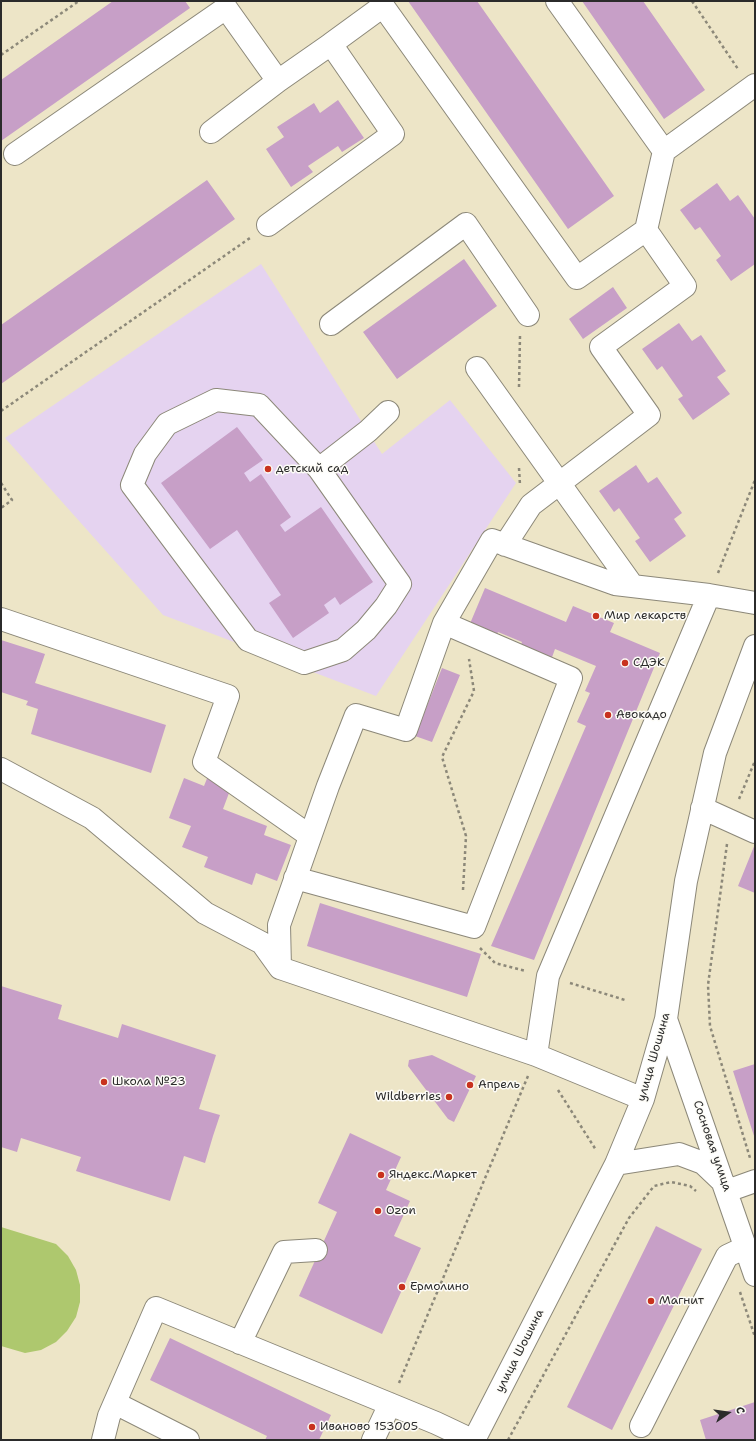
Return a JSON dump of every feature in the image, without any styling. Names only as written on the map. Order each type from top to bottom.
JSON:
[{"type":"street","points":[[556,1],[664,151]]},
{"type":"street","points":[[15,154],[227,3],[278,81]]},
{"type":"street","points":[[212,132],[278,81],[383,6],[577,278],[646,230],[664,151],[753,87]]},
{"type":"street","points":[[268,225],[393,134],[330,44]]},
{"type":"street","points":[[332,324],[466,224],[528,315]]},
{"type":"street","points":[[506,545],[531,505],[649,416],[601,347],[685,286],[646,230]]},
{"type":"street","points":[[477,368],[632,585]]},
{"type":"street","points":[[216,400],[259,405],[319,469],[400,584],[386,606],[366,630],[342,650],[304,662],[248,640],[132,485],[145,454],[167,424],[216,400]]},
{"type":"street","points":[[319,469],[368,431],[388,412]]},
{"type":"street","points":[[280,968],[279,925],[310,836],[356,715],[406,730],[444,623],[492,540],[615,584],[709,595],[755,603]]},
{"type":"street","points":[[536,1055],[548,976],[709,595]]},
{"type":"street","points":[[1,619],[228,696],[204,762],[310,836]]},
{"type":"street","points":[[295,878],[474,927],[571,678],[444,623]]},
{"type":"street","name":"улица Шошина","points":[[473,1440],[616,1164],[643,1099],[666,1019],[686,881],[714,753],[755,646]]},
{"type":"street","points":[[1,769],[92,818],[205,913],[262,943],[280,968],[536,1055],[643,1099]]},
{"type":"street","points":[[702,808],[730,822],[755,832]]},
{"type":"street","name":"Сосновая улица","points":[[666,1019],[726,1187],[737,1251],[755,1275]]},
{"type":"street","points":[[616,1164],[679,1154],[703,1164],[726,1187],[753,1171]]},
{"type":"street","points":[[240,1343],[284,1252],[316,1250]]},
{"type":"street","points":[[641,1426],[737,1251]]},
{"type":"street","points":[[103,1440],[109,1416],[156,1308],[390,1404],[473,1440]]},
{"type":"street","points":[[115,1403],[188,1440]]},
{"type":"street","points":[[373,1440],[390,1404]]},
{"type":"path","points":[[1,55],[79,1]]},
{"type":"path","points":[[692,1],[753,87]]},
{"type":"path","points":[[1,411],[268,225]]},
{"type":"path","points":[[709,595],[755,480]]},
{"type":"path","points":[[1,483],[12,500],[1,508]]},
{"type":"path","points":[[466,632],[474,691],[442,757],[466,836],[462,888],[479,947],[495,963],[548,976],[625,1000]]},
{"type":"path","points":[[753,1171],[710,1026],[708,985],[730,822],[755,761]]},
{"type":"path","points":[[390,1404],[536,1055]]},
{"type":"path","points":[[556,1087],[596,1151]]},
{"type":"path","points":[[508,1440],[629,1218],[654,1186],[671,1182],[690,1186],[701,1195]]},
{"type":"path","points":[[737,1251],[755,1337]]},
{"type":"shaded area","name":"детский сад","points":[[261,264],[382,454],[450,400],[516,483],[376,696],[163,615],[5,438]]},
{"type":"green space","points":[[1,1227],[56,1244],[68,1256],[76,1270],[80,1285],[80,1302],[76,1317],[67,1331],[56,1342],[41,1350],[25,1353],[1,1346]]},
{"type":"building","points":[[113,1],[185,1],[190,8],[1,141],[1,80]]},
{"type":"building","points":[[408,1],[477,1],[614,196],[568,229]]},
{"type":"building","points":[[582,1],[643,1],[705,90],[664,119]]},
{"type":"building","points":[[338,100],[364,138],[342,152],[338,146],[308,166],[313,172],[291,187],[266,149],[284,137],[277,127],[314,103],[320,113]]},
{"type":"building","points":[[207,180],[235,219],[1,384],[1,325]]},
{"type":"building","points":[[717,183],[730,201],[738,195],[755,219],[755,264],[731,281],[716,260],[721,256],[700,227],[695,230],[680,210]]},
{"type":"building","points":[[464,259],[497,306],[397,379],[363,332]]},
{"type":"building","points":[[613,287],[627,308],[583,339],[569,319]]},
{"type":"building","points":[[679,323],[692,341],[701,335],[726,371],[717,377],[730,394],[693,420],[678,399],[683,396],[662,366],[657,370],[642,349]]},
{"type":"building","points":[[237,427],[263,460],[244,473],[250,482],[261,474],[291,517],[280,525],[285,532],[321,507],[373,582],[340,605],[335,597],[324,605],[329,613],[293,638],[269,603],[281,595],[237,530],[210,549],[161,483]]},
{"type":"building","points":[[636,465],[648,483],[657,477],[682,513],[674,519],[686,536],[650,562],[635,541],[640,538],[619,508],[614,512],[599,491]]},
{"type":"building","points":[[485,588],[566,622],[573,606],[614,623],[610,632],[660,653],[534,960],[491,946],[586,726],[577,722],[590,693],[585,691],[596,666],[555,649],[551,660],[520,647],[522,642],[498,632],[496,637],[469,626]]},
{"type":"building","points":[[1,640],[45,654],[35,683],[166,725],[151,773],[31,734],[38,709],[26,705],[28,701],[1,692]]},
{"type":"building","points":[[442,668],[460,675],[432,742],[415,736]]},
{"type":"building","points":[[208,776],[232,785],[223,809],[267,826],[264,835],[291,845],[277,881],[256,873],[252,885],[204,867],[208,857],[182,847],[191,826],[169,818],[184,778],[204,786]]},
{"type":"building","points":[[755,844],[755,893],[738,886]]},
{"type":"building","points":[[320,903],[481,954],[467,997],[307,946]]},
{"type":"building","name":"Школа №23","points":[[1,986],[62,1005],[58,1019],[118,1038],[122,1024],[216,1055],[199,1109],[220,1115],[205,1163],[184,1156],[170,1201],[76,1171],[81,1157],[21,1138],[17,1152],[1,1147]]},
{"type":"building","name":"Wildberries","points":[[432,1055],[476,1076],[454,1122],[448,1119],[408,1066],[409,1060]]},
{"type":"building","points":[[755,1064],[755,1139],[733,1071]]},
{"type":"building","points":[[350,1133],[401,1157],[386,1190],[410,1201],[394,1236],[421,1248],[382,1334],[299,1296],[337,1212],[318,1203]]},
{"type":"building","points":[[656,1226],[702,1249],[612,1430],[567,1407]]},
{"type":"building","points":[[170,1338],[331,1415],[319,1440],[265,1440],[267,1436],[150,1380]]},
{"type":"building","points":[[755,1402],[755,1440],[706,1440],[700,1420]]},
{"type":"place","name":"детский сад","points":[[268,469]]},
{"type":"place","name":"Мир лекарств","points":[[596,616]]},
{"type":"place","name":"СДЭК","points":[[625,663]]},
{"type":"place","name":"Авокадо","points":[[608,715]]},
{"type":"place","name":"Школа №23","points":[[104,1082]]},
{"type":"place","name":"Апрель","points":[[470,1085]]},
{"type":"place","name":"Wildberries","points":[[449,1097]]},
{"type":"place","name":"Яндекс.Маркет","points":[[381,1175]]},
{"type":"place","name":"Ozon","points":[[378,1211]]},
{"type":"place","name":"Ермолино","points":[[402,1287]]},
{"type":"place","name":"Магнит","points":[[651,1301]]},
{"type":"place","name":"Иваново 153005","points":[[312,1427]]}]
